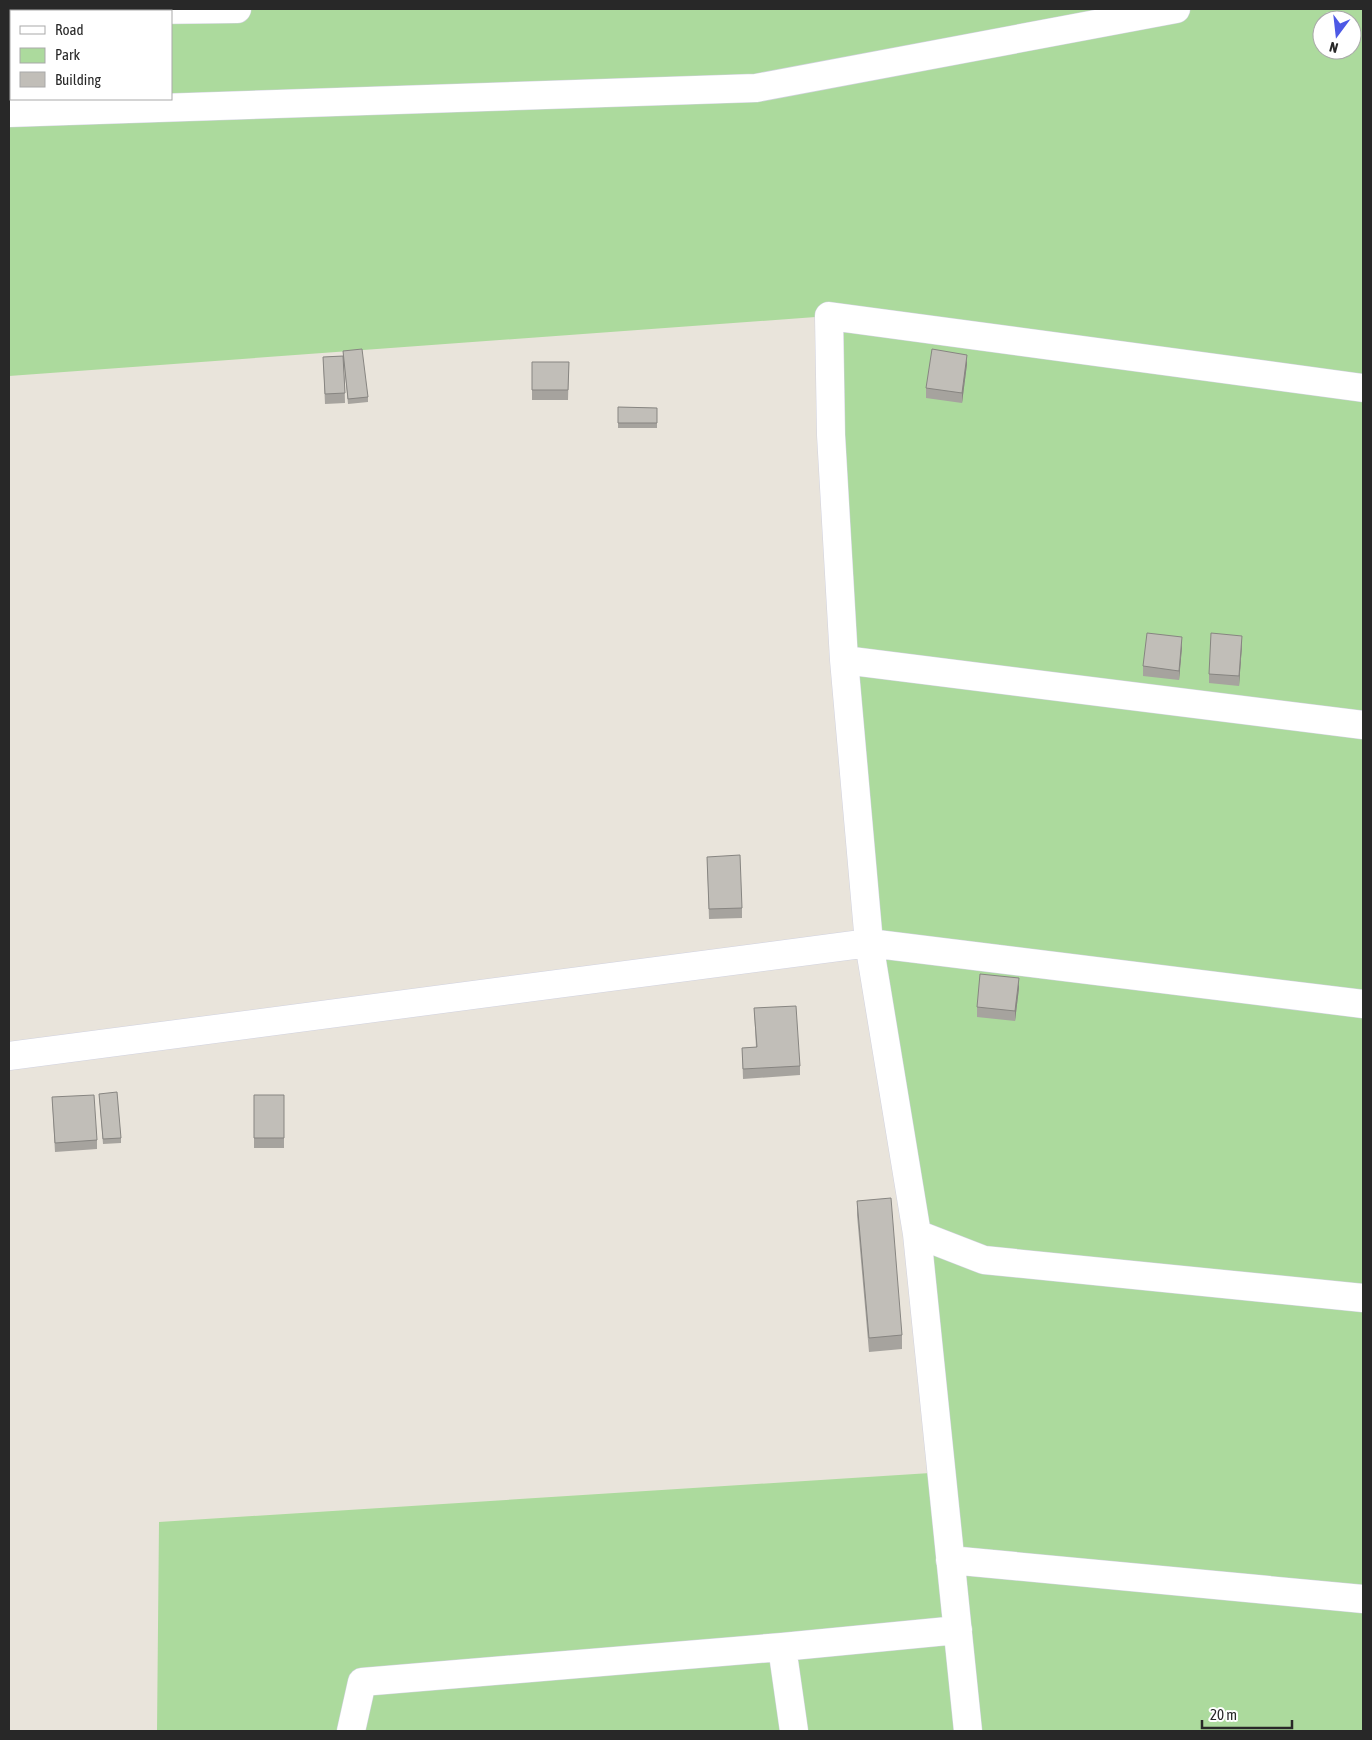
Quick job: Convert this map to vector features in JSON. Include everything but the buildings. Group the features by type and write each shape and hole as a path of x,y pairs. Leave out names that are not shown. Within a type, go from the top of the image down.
{"street":[{"path":"148,10 238,9"},
{"path":"9,113 756,88 1176,9"},
{"path":"968,1731 917,1234 869,943 844,660 831,435 829,316 1363,388"},
{"path":"844,660 1363,725"},
{"path":"9,1056 869,943 1363,1004"},
{"path":"917,1234 984,1260 1363,1298"},
{"path":"950,1560 1363,1599"},
{"path":"351,1731 362,1682 782,1647 958,1630"},
{"path":"782,1647 794,1731"}],"green space":[{"path":"9,9 1363,9 1363,1731 157,1731 159,1522 946,1472 880,953 829,316 9,376"}]}
